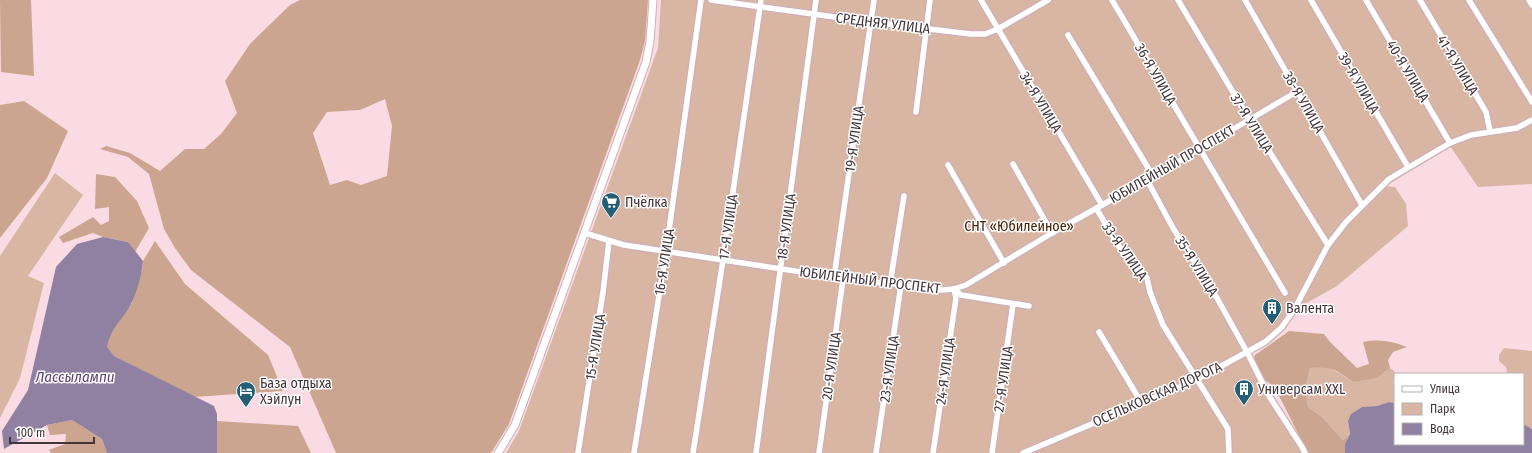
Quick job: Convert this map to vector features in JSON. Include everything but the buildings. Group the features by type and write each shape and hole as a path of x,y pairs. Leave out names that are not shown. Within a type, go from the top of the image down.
{"main road":[{"path":"498,453 515,425 646,62 650,42 653,0"}],"street":[{"name":"16-Я УЛИЦА","path":"634,453 666,252 701,0"},
{"name":"СРЕДНЯЯ УЛИЦА","path":"711,0 971,34 985,34 998,29 1047,0"},
{"name":"17-Я УЛИЦА","path":"693,453 761,0"},
{"name":"18-Я УЛИЦА","path":"756,453 816,0"},
{"name":"19-Я УЛИЦА","path":"834,277 874,0"},
{"path":"916,112 930,0"},
{"name":"34-Я УЛИЦА","path":"981,0 1102,205"},
{"name":"36-Я УЛИЦА","path":"1112,0 1285,293"},
{"name":"37-Я УЛИЦА","path":"1178,0 1249,119 1328,245"},
{"name":"38-Я УЛИЦА","path":"1245,0 1362,205"},
{"name":"39-Я УЛИЦА","path":"1310,0 1408,167"},
{"name":"40-Я УЛИЦА","path":"1366,0 1450,142"},
{"name":"41-Я УЛИЦА","path":"1420,0 1486,112 1490,132"},
{"path":"1469,0 1532,102"},
{"path":"1529,0 1532,5"},
{"path":"1068,35 1152,176"},
{"name":"ЮБИЛЕЙНЫЙ ПРОСПЕКТ","path":"585,233 624,245 843,279 942,290 954,289 966,285 1052,233 1298,91"},
{"name":"ОСЕЛЬКОВСКАЯ ДОРОГА","path":"1023,453 1196,380 1265,342 1282,328 1294,310 1328,245 1346,222 1389,179 1450,142 1471,135 1517,128 1532,120"},
{"path":"1013,164 1052,233"},
{"path":"948,166 1004,263"},
{"name":"35-Я УЛИЦА","path":"1146,180 1173,228 1217,298 1269,396 1305,453"},
{"path":"890,284 904,196"},
{"name":"33-Я УЛИЦА","path":"1096,208 1124,255 1136,265 1147,278 1150,292 1163,325 1228,429 1229,453"},
{"name":"15-Я УЛИЦА","path":"578,453 602,300 609,241"},
{"name":"20-Я УЛИЦА","path":"819,453 843,279"},
{"name":"23-Я УЛИЦА","path":"876,453 901,286"},
{"path":"954,289 961,295 1029,306"},
{"name":"24-Я УЛИЦА","path":"933,453 956,298 954,289"},
{"name":"27-Я УЛИЦА","path":"992,453 1013,304"},
{"path":"1099,332 1141,402"}],"green space":[{"name":"СНТ «Юбилейное»","path":"661,0 1532,0 1532,184 1478,187 1450,146 1386,186 1395,187 1406,204 1408,226 1337,286 1294,310 1281,328 1247,352 1301,453 506,453 519,431 658,48"},
{"path":"55,173 83,195 28,276 44,283 20,378 0,418 0,256"},
{"path":"1504,348 1532,351 1532,429 1524,425 1524,373 1506,373 1506,367 1499,361 1499,355"},
{"path":"1325,366 1353,382 1383,372 1390,368 1394,373 1393,383 1394,403 1389,402 1377,406 1362,407 1348,421 1350,434 1343,440 1322,417 1308,407 1305,389 1310,368"}],"shaded area":[{"path":"0,0 31,0 34,76 1,72"},
{"path":"300,0 648,0 645,41 640,60 509,424 491,453 336,453 290,347 191,270 175,248 164,229 149,174 128,157 100,149 106,146 130,153 160,171 185,149 204,149 221,134 237,113 225,81 250,44 290,5","holes":["385,99 392,126 387,176 361,185 347,180 330,185 313,133 327,112 360,110"]},
{"path":"24,101 68,131 47,178 0,238 0,105"},
{"path":"96,174 115,177 137,201 149,228 135,252 128,242 103,237 93,233 63,243 59,237 93,217 101,225 109,221 109,207 95,209"},
{"path":"155,241 185,284 268,355 283,391 194,397 114,356 106,347 109,335 132,303 142,270 143,261"},
{"path":"1289,331 1324,334 1330,342 1357,368 1369,364 1363,342 1385,341 1407,347 1393,352 1388,360 1390,368 1376,378 1353,382 1342,374 1329,368 1310,368 1305,389 1308,407 1322,417 1343,440 1350,434 1345,444 1345,453 1308,453 1275,388 1263,378 1253,360 1255,355"},
{"path":"72,420 102,439 107,453 51,453 49,450 65,444 66,434 50,435 47,425"},
{"path":"217,421 298,426 311,453 217,453"}],"water":[{"name":"Лассылампи","path":"103,237 128,242 143,261 139,283 133,299 128,310 111,334 107,347 114,356 214,406 217,414 217,453 107,453 102,439 72,420 47,425 4,449 2,431 28,390 56,267 77,244"},
{"path":"1389,402 1394,403 1394,445 1524,445 1524,425 1532,429 1532,453 1345,453 1345,444 1350,434 1348,421 1351,414 1362,407 1377,406"}],"place":[{"name":"Пчёлка","path":"611,219"},
{"name":"Валента","path":"1272,325"},
{"name":"Универсам XXL","path":"1244,406"},
{"name":"База отдыха Хэйлун","path":"246,408"}]}
